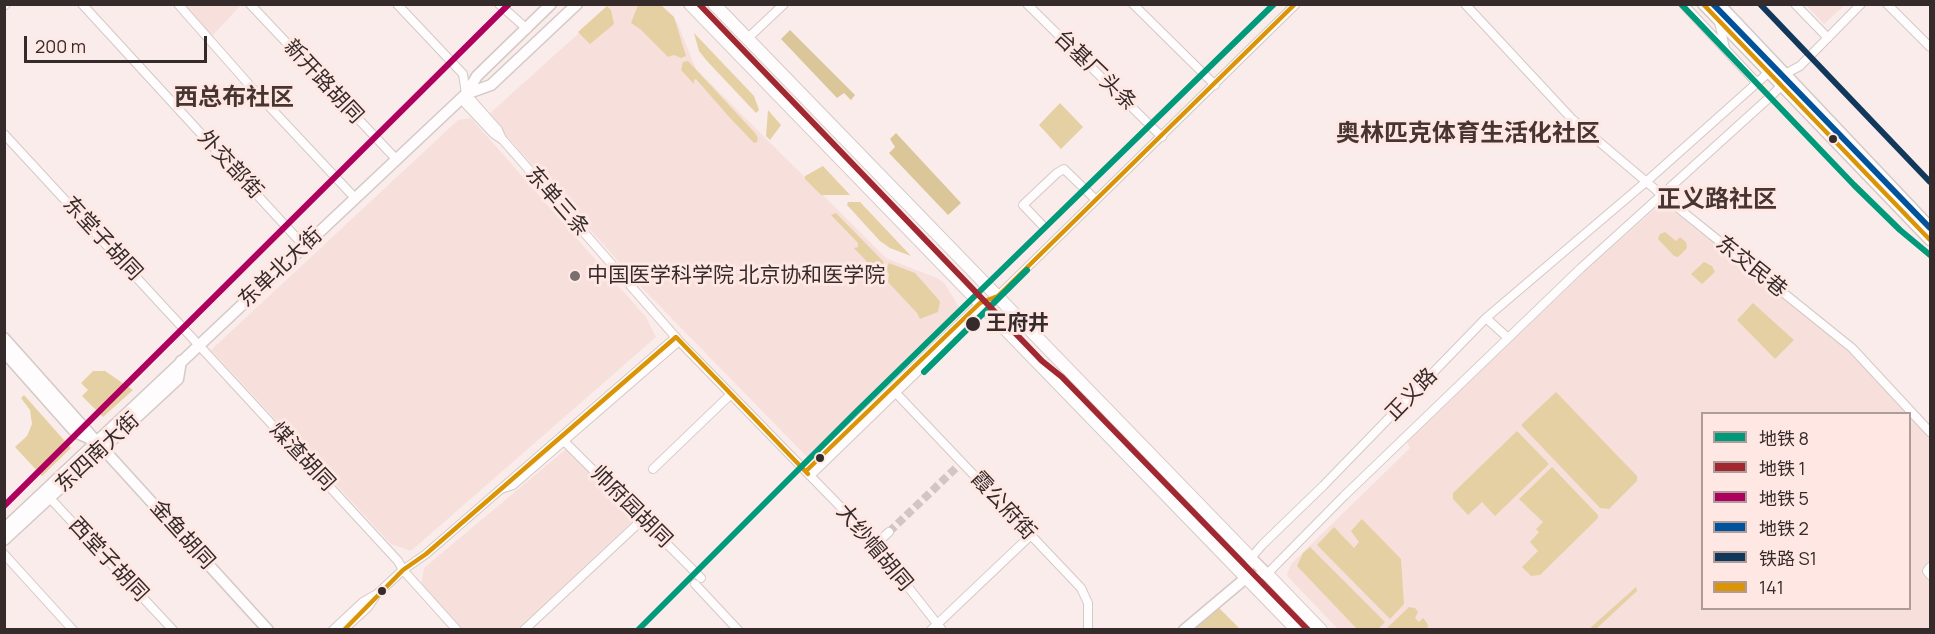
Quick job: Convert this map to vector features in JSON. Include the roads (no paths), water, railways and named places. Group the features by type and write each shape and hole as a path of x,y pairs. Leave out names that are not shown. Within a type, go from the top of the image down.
{"highway":[{"path":"690,4 1297,630"},
{"path":"714,4 1251,558"},
{"path":"1268,574 1321,630"}],"main road":[{"name":"东单北大街","path":"99,445 182,361 464,97 477,76 551,4"},
{"name":"东单北大街","path":"464,97 491,85 577,4"},
{"path":"1703,4 1930,240"},
{"path":"1719,4 1930,227"},
{"name":"金鱼胡同","path":"4,338 268,630"},
{"path":"4,352 75,432 99,445"},
{"name":"东四南大街","path":"4,540 99,445"},
{"name":"东四南大街","path":"4,529 47,495"},
{"path":"1251,558 1268,574"},
{"path":"1184,630 1247,577"}],"street":[{"name":"外交部街","path":"82,4 304,246"},
{"path":"178,4 252,88 355,198"},
{"name":"新开路胡同","path":"250,4 396,159"},
{"path":"398,4 464,74 464,97"},
{"path":"499,4 527,29"},
{"path":"748,38 784,4"},
{"name":"台基厂头条","path":"1027,4 1162,137"},
{"path":"1134,4 1215,85"},
{"path":"808,474 982,305 999,296 1296,4"},
{"name":"东交民巷","path":"1466,4 1571,118 1662,195 1852,348 1930,432"},
{"path":"1683,4 1757,83"},
{"path":"1795,4 1828,38"},
{"path":"1768,73 1785,74 1800,66 1861,4"},
{"path":"1887,4 1930,48"},
{"path":"1719,21 1725,48"},
{"name":"正义路","path":"1251,558 1486,318 1647,181 1768,73"},
{"path":"1781,86 1785,74"},
{"name":"正义路","path":"1268,574 1353,488 1581,268 1781,86"},
{"name":"东单三条","path":"464,97 498,130 503,140 678,339 808,474"},
{"name":"东堂子胡同","path":"4,134 199,345"},
{"path":"1043,226 1023,205 1064,169 1096,200"},
{"path":"808,474 982,305"},
{"path":"1486,318 1508,338"},
{"path":"343,630 403,570 426,554 678,339"},
{"name":"煤渣胡同","path":"199,345 398,561 403,570 457,630"},
{"name":"霞公府街","path":"895,392 959,464 1084,592 1088,603 1088,630"},
{"path":"653,469 730,394"},
{"name":"帅府园胡同","path":"562,439 643,519 738,630"},
{"name":"大纱帽胡同","path":"808,474 864,531 936,628"},
{"name":"西堂子胡同","path":"47,495 173,630"},
{"path":"524,630 643,519"},
{"path":"874,546 889,532"},
{"path":"936,628 1030,535"},
{"path":"4,554 73,630"},
{"path":"1251,558 1247,577 1268,574"},
{"path":"1930,567 1927,571 1930,575"},
{"path":"333,630 363,602 376,595"}],"tunnel":[{"path":"889,532 957,467"}],"metro line":[{"name":"5","path":"4,506 509,4"},
{"name":"1","path":"699,4 1042,361 1062,377 1308,630"},
{"name":"8","path":"638,630 856,412 1274,4"},
{"name":"8","path":"1681,4 1854,185 1900,230 1930,255"},
{"name":"2","path":"1713,4 1930,228"},
{"name":"8","path":"924,372 1027,270"}],"rail line":[{"name":"S1","path":"1760,4 1930,182"}],"place":[{"name":"中国医学科学院 北京协和医学院","path":"575,276"},
{"name":"王府井","path":"973,324"}],"district":[{"name":"西总布社区","path":"234,98"},
{"name":"奥林匹克体育生活化社区","path":"1468,134"},
{"name":"正义路社区","path":"1717,200"}]}
